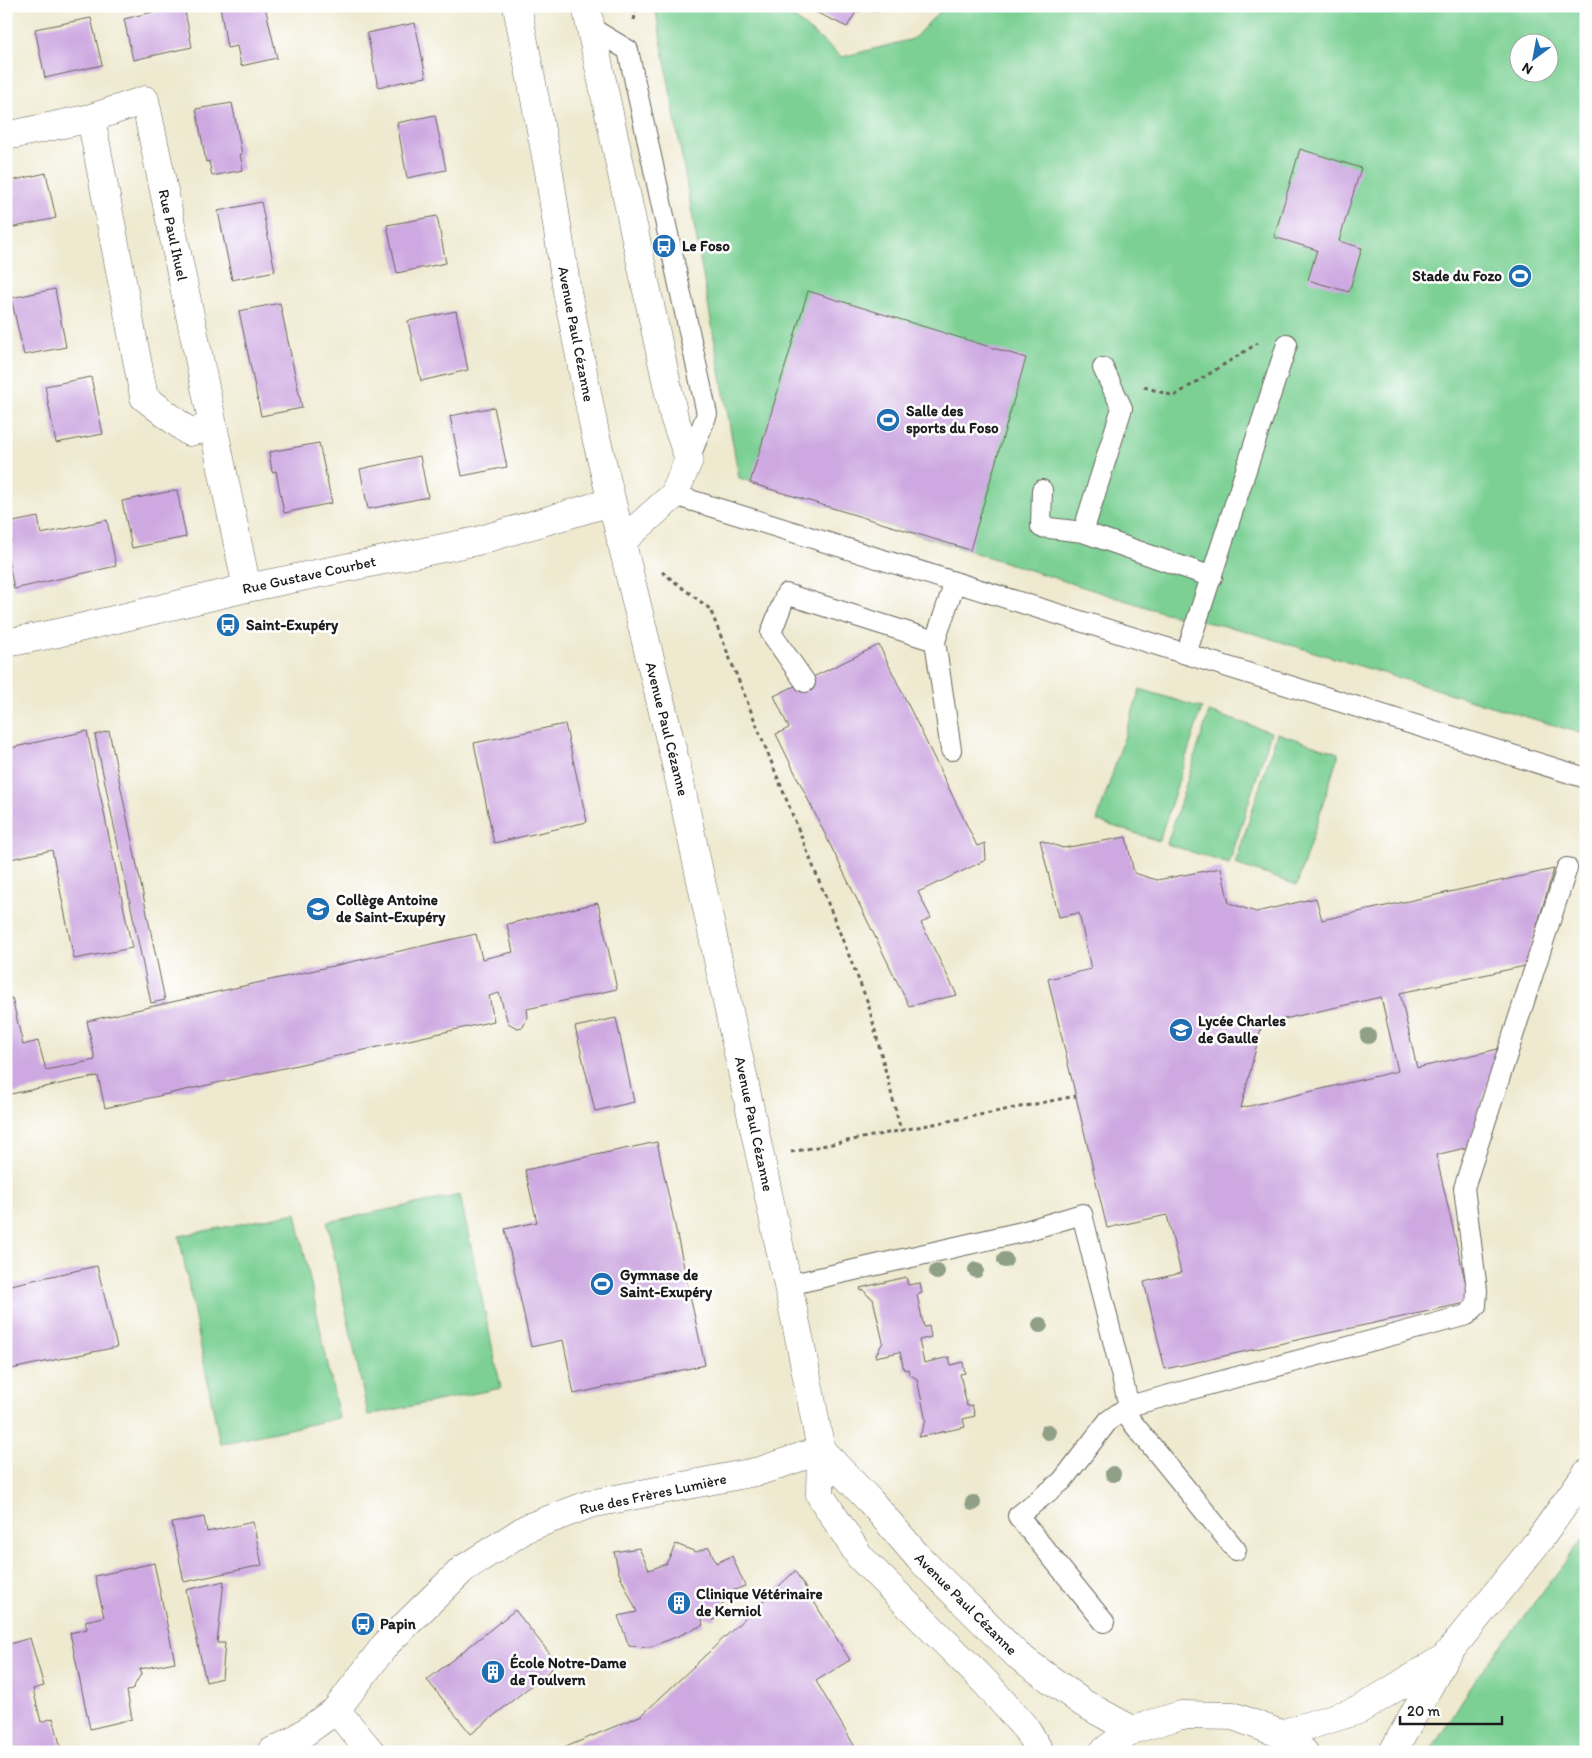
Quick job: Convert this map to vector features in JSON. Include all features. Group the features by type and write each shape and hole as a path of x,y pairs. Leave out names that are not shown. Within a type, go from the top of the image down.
{"street":[{"name":"Avenue Paul Cézanne","path":"517,6 549,172 567,291 611,502 677,769 788,1285 821,1450 820,1495 860,1557 986,1684 1027,1730 1040,1752"},
{"path":"589,17 674,417 689,459 674,495 621,542"},
{"name":"Rue Paul Ihuel","path":"6,136 91,118 145,100 247,588"},
{"path":"91,118 144,397 190,432 213,427"},
{"name":"Rue Gustave Courbet","path":"6,643 58,633 247,588 477,541 611,502"},
{"name":"Avenue Paul Cézanne","path":"821,1450 871,1502 918,1558 1017,1655 1083,1703 1132,1730"},
{"name":"Rue des Frères Lumière","path":"271,1752 293,1741 336,1710 386,1644 463,1569 527,1528 590,1504 760,1471 821,1450"},
{"path":"1393,1752 1446,1657 1540,1539 1586,1474"},
{"path":"1281,1734 1360,1710 1446,1657"},
{"path":"336,1710 371,1752"},
{"path":"1103,1752 1132,1730 1181,1715 1232,1716 1281,1734 1304,1752"}],"lane":[{"path":"1186,654 1287,344"},
{"path":"1084,532 1122,408 1105,372"},
{"path":"1042,490 1041,527 1084,532 1212,577"},
{"path":"674,495 1586,778"},
{"path":"951,750 935,641 955,582"},
{"path":"805,682 771,633 786,594 935,641"},
{"path":"1104,1622 1018,1516 1062,1481 1108,1421 1126,1408 1467,1315 1476,1306 1477,1290 1464,1188 1568,868"},
{"path":"788,1285 1022,1232 1082,1214 1126,1408 1236,1550"}],"path":[{"path":"1105,372 1174,396 1263,340 1287,344"},
{"path":"631,584 658,569 710,609 868,1003 901,1131"},
{"path":"761,1158 1076,1096"}],"green space":[{"path":"655,6 780,6 842,57 913,39 945,6 1586,6 1586,735 1242,630 1165,613 739,478"},
{"path":"1140,689 1202,708 1159,841 1097,821"},
{"path":"1209,712 1271,732 1229,864 1167,844"},
{"path":"1277,733 1339,753 1297,885 1235,864"},
{"path":"460,1195 501,1388 368,1415 327,1222"},
{"path":"296,1213 339,1418 220,1444 179,1236"},
{"path":"1586,1535 1586,1752 1430,1752 1475,1680"}],"building":[{"path":"184,6 192,47 133,60 124,19"},
{"path":"220,6 265,6 277,58 241,66 237,46 227,48"},
{"path":"803,6 892,7 873,12 873,8 856,12 847,27"},
{"path":"91,18 102,65 45,78 35,29"},
{"path":"415,23 426,77 378,87 367,33"},
{"path":"232,103 242,154 240,154 243,170 212,176 209,161 206,162 196,109"},
{"path":"435,115 446,170 407,178 397,123"},
{"path":"1300,149 1361,168 1339,241 1362,248 1349,292 1308,280 1317,250 1274,237"},
{"path":"46,173 56,218 6,229 6,182"},
{"path":"261,202 275,271 232,280 218,211"},
{"path":"437,216 446,263 397,273 387,225"},
{"path":"55,289 66,347 24,355 11,298"},
{"name":"Salle des sports du Foso","path":"808,291 1026,358 970,550 750,483"},
{"path":"280,303 302,408 261,416 239,311"},
{"path":"456,311 468,370 421,381 408,321"},
{"path":"91,377 103,434 56,443 45,386"},
{"path":"494,407 507,467 462,476 450,416"},
{"path":"319,443 332,503 284,513 276,471 272,472 269,452"},
{"path":"420,456 428,497 368,509 360,469"},
{"path":"177,490 186,537 132,548 122,501"},
{"path":"38,517 41,534 107,520 116,566 14,589 6,549 6,542 11,541 8,523"},
{"path":"879,645 977,846 985,843 986,860 918,892 931,918 921,923 957,995 909,1006 776,734 789,728 774,696"},
{"path":"565,724 587,822 494,843 474,743"},
{"path":"87,731 132,948 74,959 52,850 6,860 6,749"},
{"path":"109,731 165,1000 151,1003 95,735"},
{"path":"1126,837 1134,873 1157,880 1221,868 1229,903 1256,912 1316,898 1322,920 1554,869 1525,966 1400,993 1417,1068 1498,1049 1469,1147 1436,1155 1470,1302 1165,1369 1144,1282 1181,1273 1167,1215 1107,1228 1048,979 1091,969 1079,913 1059,917 1040,840 1063,848","holes":["1381,997 1398,1071 1241,1108 1262,1024"]},
{"path":"598,903 617,989 527,1009 528,1017 523,1027 517,1028 508,1023 499,993 489,996 494,1021 105,1108 98,1076 6,1095 6,999 12,998 23,1045 38,1041 46,1070 95,1060 87,1021 476,934 482,959 513,952 507,924"},
{"path":"616,1018 634,1102 595,1111 575,1027"},
{"name":"Gymnase de Saint-Exupéry","path":"657,1142 705,1365 574,1394 563,1340 531,1347 505,1229 537,1222 525,1170"},
{"path":"97,1266 117,1347 6,1370 6,1286"},
{"path":"906,1277 908,1285 920,1283 922,1293 917,1295 924,1327 929,1326 931,1337 919,1340 924,1363 949,1357 951,1365 963,1362 965,1373 960,1374 967,1406 972,1405 975,1416 963,1419 965,1427 919,1437 926,1421 917,1379 909,1374 908,1369 904,1370 900,1352 875,1357 883,1342 873,1299 864,1290 861,1291 860,1288"},
{"path":"204,1517 207,1532 253,1522 262,1565 184,1582 172,1523"},
{"name":"Clinique Vétérinaire de Kerniol","path":"676,1544 696,1552 709,1547 716,1563 732,1556 745,1586 729,1592 714,1620 701,1616 703,1625 676,1637 650,1647 629,1646 618,1616 637,1612 619,1573 614,1552 639,1548 649,1570 666,1564"},
{"path":"154,1563 175,1662 140,1669 141,1674 132,1690 127,1691 132,1719 90,1729 70,1633 87,1629 85,1621 104,1617 95,1576"},
{"path":"795,1571 850,1660 816,1681 858,1752 554,1752 642,1715"},
{"path":"224,1581 217,1643 225,1643 222,1678 206,1682 186,1590"},
{"name":"École Notre-Dame de Toulvern","path":"515,1610 558,1664 471,1734 427,1680"},
{"path":"30,1638 44,1686 33,1689 41,1722 53,1718 62,1752 6,1752 6,1645"}],"place":[{"name":"Le Foso","path":"664,246"},
{"name":"Stade du Fozo","path":"1520,276"},
{"name":"Salle des sports du Foso","path":"888,420"},
{"name":"Saint-Exupéry","path":"228,625"},
{"name":"Collège Antoine de Saint-Exupéry","path":"318,909"},
{"name":"Lycée Charles de Gaulle","path":"1181,1030"},
{"name":"Gymnase de Saint-Exupéry","path":"602,1284"},
{"name":"Clinique Vétérinaire de Kerniol","path":"679,1603"},
{"name":"Papin","path":"363,1624"},
{"name":"École Notre-Dame de Toulvern","path":"493,1672"}]}
